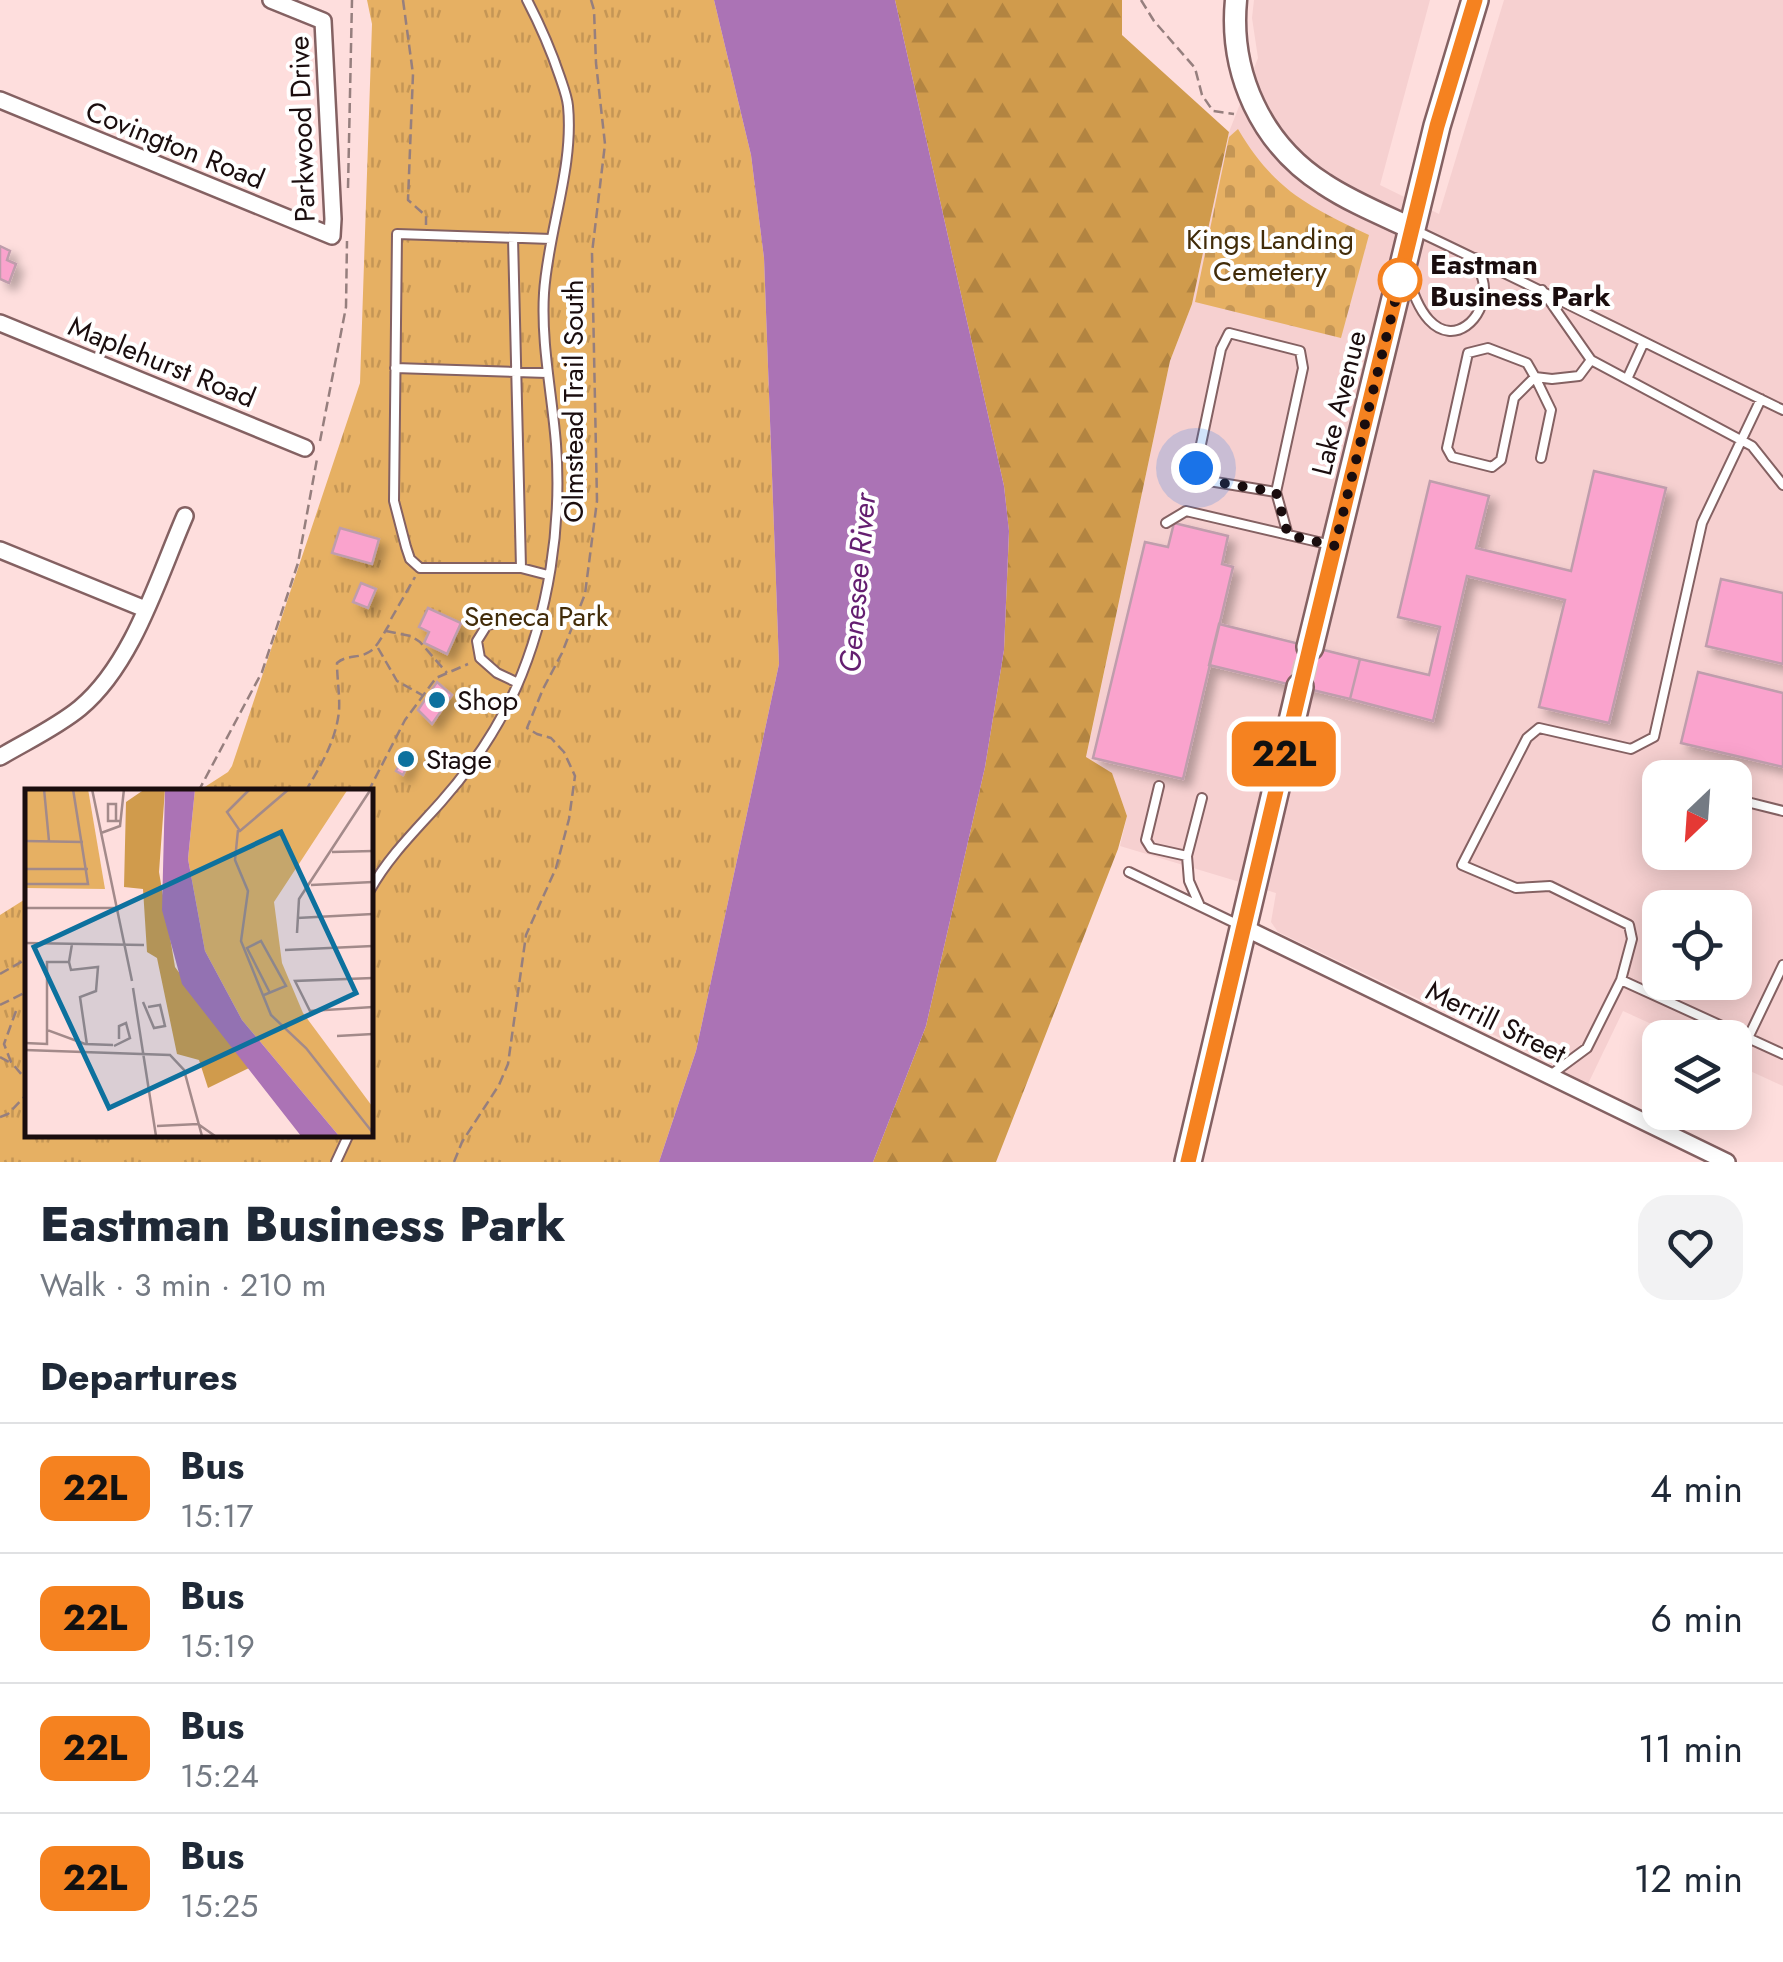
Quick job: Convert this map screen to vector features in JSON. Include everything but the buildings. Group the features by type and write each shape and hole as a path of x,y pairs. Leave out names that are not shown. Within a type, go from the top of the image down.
{"main road":[{"name":"Lake Avenue","path":"1310,647 1444,100 1474,0"},
{"path":"1188,1162 1300,687"}],"street":[{"name":"Parkwood Drive","path":"271,0 323,21 333,220 339,237"},
{"path":"1236,0 1234,37 1244,80 1251,100 1276,141 1324,185 1413,229"},
{"name":"Covington Road","path":"0,100 339,237"},
{"name":"Maplehurst Road","path":"0,323 305,448"},
{"path":"0,757 60,722 91,698 118,666 185,516"},
{"path":"0,550 145,609"},
{"name":"Merrill Street","path":"1243,927 1728,1162"}],"lane":[{"path":"372,887 393,856 480,754 498,726 518,684 538,624 558,522 544,294 567,150 568,103 548,40 527,0"},
{"path":"1413,229 1783,410"},
{"path":"548,575 522,568 420,568 410,559 394,501 397,234 550,239"},
{"path":"513,238 522,568"},
{"path":"1404,265 1414,297 1430,321 1448,331 1458,331 1467,328 1482,306 1484,288 1475,258"},
{"path":"1542,290 1590,360 1752,446 1783,486"},
{"path":"1276,492 1203,480 1196,468 1220,349 1229,332 1300,350 1302,368 1276,492 1288,535"},
{"path":"1627,379 1643,344"},
{"path":"1535,377 1514,398 1501,460 1492,467 1452,457 1447,448 1468,353 1488,348 1528,362 1552,410 1541,458"},
{"path":"1535,377 1579,376 1590,360"},
{"path":"395,368 547,373"},
{"path":"1549,1076 1587,1048 1621,980 1632,939 1629,925 1550,886 1516,888 1462,865 1527,738 1538,728 1631,749 1654,736 1702,522 1760,399"},
{"path":"1166,523 1186,511 1335,546"},
{"path":"518,684 480,658 477,641 486,625 516,619 538,624"},
{"path":"1159,786 1146,840 1152,848 1188,856"},
{"path":"1200,906 1189,881 1188,856 1202,798"},
{"path":"1752,803 1783,811"},
{"path":"1129,872 1243,927"},
{"path":"1752,1030 1783,964"},
{"path":"1621,980 1709,1020"},
{"path":"1752,1040 1783,1054"},
{"path":"336,1162 348,1137"}],"path":[{"path":"348,198 352,0"},
{"path":"403,0 413,74 408,200 426,216 426,235"},
{"name":"Olmstead Trail South","path":"454,1162 508,1064 526,935 556,868 570,819 575,776 564,752 551,738 527,728 585,594 598,501 592,253 605,144 591,0"},
{"path":"1140,0 1195,68 1202,95 1213,111 1234,114"},
{"path":"200,789 262,672 298,562 346,307 339,237"},
{"path":"391,619 420,568"},
{"path":"386,631 388,625"},
{"path":"307,789 333,738 338,714 337,663 346,656 366,655 386,631 420,642 448,674"},
{"path":"377,646 397,682 424,695"},
{"path":"370,789 405,720 436,678 480,658"},
{"path":"0,974 25,960"},
{"path":"0,1005 25,992"},
{"path":"16,1011 4,1044 10,1062 25,1079"},
{"path":"0,1058 10,1062"},
{"path":"0,1117 25,1096"}],"shaded area":[{"name":"Eastman Business Park","path":"1254,0 1430,0 1380,185 1439,214 1504,0 1783,0 1783,1086 1752,1072 1752,1020 1643,1020 1623,1011 1586,1088 1538,1056 1278,932 1271,922 1276,893 1120,846 1127,816 1112,774 1086,758 1170,361 1192,304 1229,132 1258,58 1252,18"}],"green space":[{"name":"Seneca Park","path":"367,0 714,0 751,155 764,258 779,664 696,1051 659,1162 0,1162 0,915 25,899 25,1137 372,1137 372,789 202,789 232,766 360,383 372,24"},
{"path":"895,0 1122,0 1122,35 1229,132 1192,304 1170,361 1086,757 1112,773 1127,816 1118,849 996,1162 873,1162 926,1026 985,767 1004,650 1009,532 1004,486"},
{"name":"Kings Landing Cemetery","path":"1238,129 1279,182 1328,215 1369,235 1341,338 1195,302 1229,137"}],"water":[{"name":"Genesee River","path":"714,0 895,0 1004,486 1009,531 1004,650 985,767 926,1026 873,1162 659,1162 696,1051 779,664 764,258 751,155"}],"tunnel":[{"path":"1300,687 1310,647"}],"bus line":[{"name":"22L","path":"1188,1162 1437,126 1475,0"}],"place":[{"name":"Eastman Business Park","path":"1400,280"},
{"name":"Shop","path":"437,700"},
{"name":"Stage","path":"406,759"}],"route":[{"path":"1196,468 1203,480 1276,492 1288,535 1335,546 1404,265 1400,280"}]}
